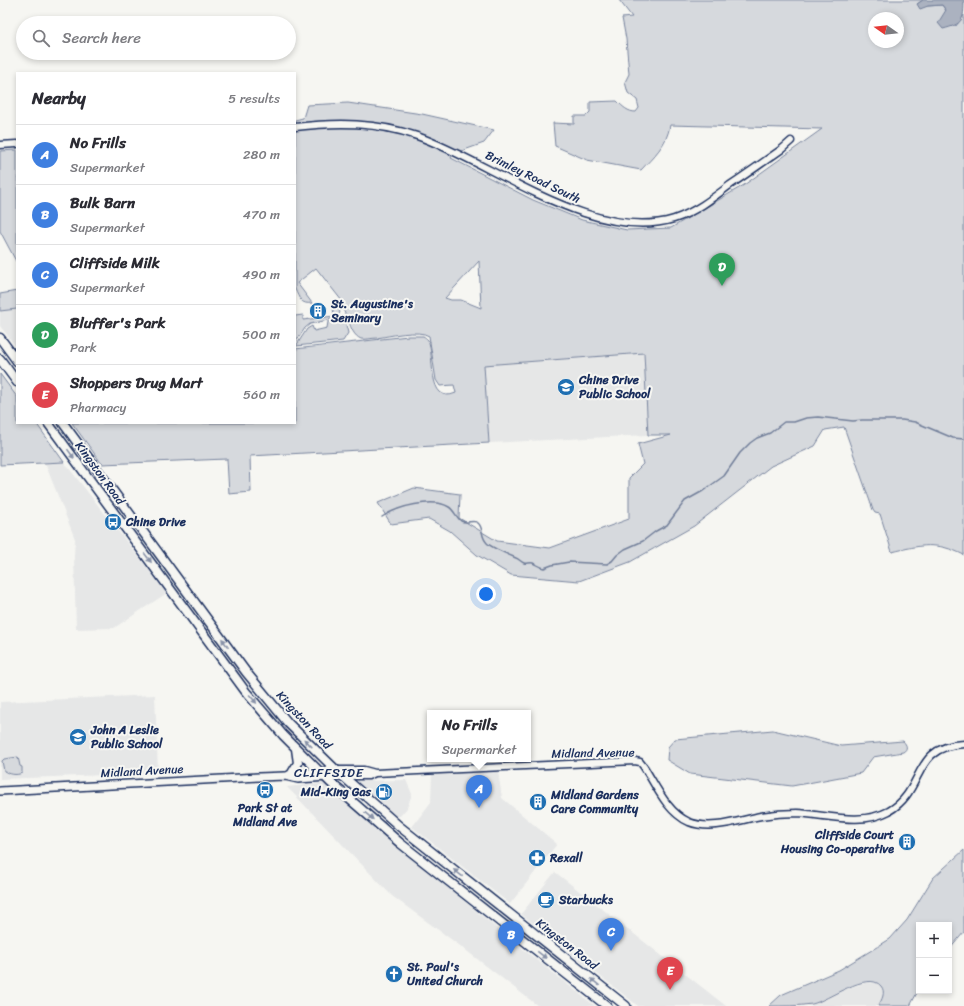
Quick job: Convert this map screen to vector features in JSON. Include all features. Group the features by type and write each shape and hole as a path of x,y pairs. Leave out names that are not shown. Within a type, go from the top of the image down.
{"main road":[{"path":"0,338 16,360"},
{"path":"0,359 16,381"},
{"name":"Kingston Road","path":"49,424 246,692 296,748 321,774 400,843 607,1006"},
{"name":"Kingston Road","path":"64,424 246,672 288,724 336,770 399,826 626,1006"},
{"path":"288,775 298,763 296,748"},
{"name":"Midland Avenue","path":"321,774 336,770"},
{"name":"Midland Avenue","path":"0,790 288,775 321,774 343,776"}],"street":[{"name":"Brimley Road South","path":"296,127 350,124 376,126 396,130 418,137 467,158 566,207 600,218 636,224 660,222 685,215 715,196 782,149 791,141"},
{"path":"0,145 16,144"},
{"name":"Midland Avenue","path":"336,770 364,770 375,773 635,761 640,762 644,767 674,812 695,824 714,825 785,813 863,819 883,814 894,808 904,799 913,787 924,763 935,752 949,746 964,744"},
{"name":"Midland Avenue","path":"343,776 368,776 375,773"}],"shaded area":[{"path":"619,0 923,0 917,4 928,6 942,5 956,26 964,15 964,555 937,546 920,546 892,552 880,514 875,513 873,510 844,427 825,430 815,446 771,466 694,526 630,562 579,581 511,575 477,555 450,531 429,519 391,524 378,503 414,488 460,494 459,518 497,541 550,548 629,519 629,478 643,464 638,444 671,435 648,435 644,353 484,365 489,443 250,456 251,492 229,494 227,459 102,464 73,424 296,424 296,349 408,336 423,336 428,340 433,376 440,392 446,395 456,393 454,385 440,386 436,380 429,336 411,333 367,339 359,338 352,329 343,309 342,301 316,268 297,283 312,303 303,302 298,295 296,291 296,120 303,118 307,105 348,103 422,114 494,130 484,143 453,154 451,158 533,200 582,220 627,230 671,228 744,185 822,129 670,125 663,145 641,170 587,160 555,146 553,123 574,124 574,116 586,116 590,112 590,102 617,101 626,109 633,112 636,112 639,108 637,100 628,93 625,82 629,74 626,39 622,18 632,17","holes":["479,261 481,308 461,300 451,300 445,298"]},
{"path":"923,0 964,0 963,17 955,25 943,29 938,23 946,10 942,5 928,6 920,9 917,4"},
{"path":"16,150 16,261 0,231 0,151"},
{"path":"16,291 16,347 0,326 0,294"},
{"path":"16,291 16,309 0,311 0,294"},
{"path":"333,307 338,308 340,312 337,318 310,324 305,328 296,342 296,316 303,315 303,320 334,316"},
{"path":"345,321 348,333 343,341 296,346 307,329 312,326 314,331 327,328 328,322"},
{"name":"Chine Drive Public School","path":"644,353 648,435 489,443 484,365"},
{"path":"0,374 16,396 16,424 37,424 64,462 0,465"},
{"path":"64,462 167,593 114,628 76,629 75,539 45,463"},
{"name":"John A Leslie Public School","path":"155,695 158,773 0,779 0,702"},
{"path":"773,730 841,746 903,741 906,748 903,752 873,757 861,773 792,786 690,774 667,760 668,747 675,739"},
{"path":"18,757 20,766 22,767 22,773 13,774 4,771 2,761 4,759"},
{"path":"498,771 502,798 557,844 510,904 412,827 431,802 432,774"},
{"path":"406,780 412,794 407,808 400,816 396,816 356,781"},
{"path":"323,783 500,931 595,1006 538,1006 392,896 287,787"},
{"path":"964,850 964,932 952,946 952,922 916,922 916,994 910,1006 878,1006 883,996 882,988 875,982 867,982 847,988 812,1004 796,1006 769,1006 781,995 839,970 890,939 907,920 933,878"},
{"path":"555,872 726,1006 638,1006 521,914"},
{"path":"868,982 877,983 882,987 882,1000 878,1006 805,1006 814,1004 842,990"}],"waterway":[{"path":"382,517 388,513 415,504 442,504 451,508 461,521 477,522 481,527 483,538 489,545 517,558 524,563 533,563 544,568 569,562 607,564 625,549 643,541 667,525 685,501 703,491 724,476 740,453 750,443 757,438 770,433 784,422 794,422 806,418 818,417 853,421 902,420 915,422 953,438 964,439"}],"place":[{"name":"Bluffer's Park","path":"722,286"},
{"name":"St. Augustine's Seminary","path":"318,311"},
{"name":"Chine Drive Public School","path":"566,387"},
{"name":"Chine Drive","path":"113,522"},
{"name":"John A Leslie Public School","path":"78,737"},
{"name":"Park St at Midland Ave","path":"265,790"},
{"name":"Mid-King Gas","path":"384,792"},
{"name":"Midland Gardens Care Community","path":"538,802"},
{"name":"No Frills","path":"479,808"},
{"name":"Cliffside Court Housing Co-operative","path":"907,842"},
{"name":"Rexall","path":"537,858"},
{"name":"Starbucks","path":"546,900"},
{"name":"Cliffside Milk","path":"611,951"},
{"name":"Bulk Barn","path":"511,954"},
{"name":"St. Paul's United Church","path":"394,974"},
{"name":"Shoppers Drug Mart","path":"670,990"}],"district":[{"name":"CLIFFSIDE","path":"329,772"}]}
